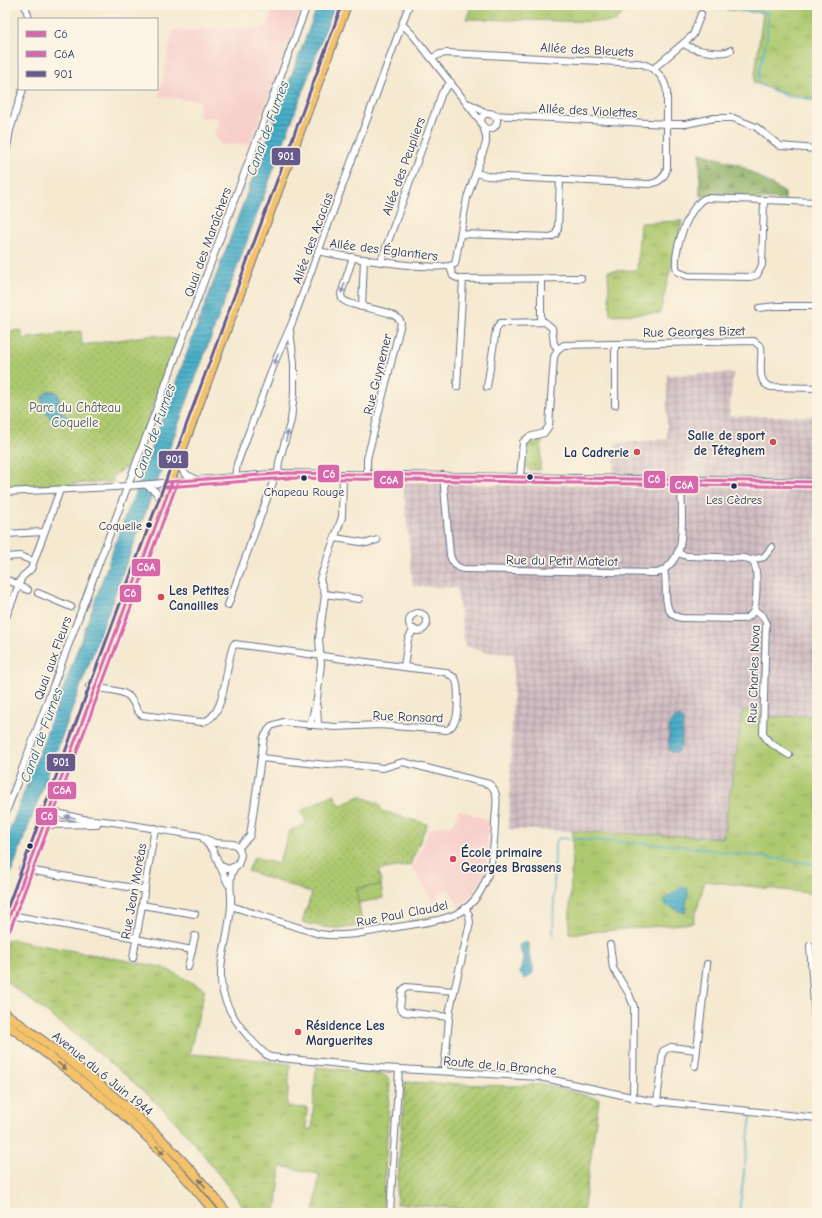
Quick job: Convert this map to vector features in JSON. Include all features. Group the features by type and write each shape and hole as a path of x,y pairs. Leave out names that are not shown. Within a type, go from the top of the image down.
{"main road":[{"path":"91,687 165,482 179,463 210,373 347,5"},
{"path":"5,928 7,915 165,482 195,406 210,373"},
{"path":"5,1005 22,1025"},
{"name":"Avenue du 6 Juin 1944","path":"5,1013 115,1095 144,1121 187,1165 226,1213"},
{"name":"Avenue du 6 Juin 1944","path":"5,1023 97,1093 131,1122 179,1169 215,1213"}],"street":[{"path":"24,5 29,18"},
{"name":"Quai des Maraîchers","path":"129,486 307,5"},
{"name":"Allée des Acacias","path":"235,477 237,464 292,323 409,5"},
{"path":"476,173 487,176 649,184 656,182 666,171 667,124 666,88 662,78 653,69 684,44 695,31 701,14"},
{"path":"402,24 409,29 463,97 483,125 490,129 496,124"},
{"path":"684,44 690,48 721,54 731,50"},
{"name":"Allée des Bleuets","path":"432,58 440,54 447,53 633,62 643,64 653,69"},
{"name":"Allée des Peupliers","path":"381,261 442,93 451,82"},
{"path":"5,159 10,130 23,90"},
{"path":"450,267 457,261 467,201 476,173 496,124 495,117 476,109 463,97"},
{"path":"484,152 486,138 483,117 490,114"},
{"name":"Allée des Violettes","path":"490,114 508,117 667,124 686,124 714,118 733,118 756,127 780,146 817,149"},
{"name":"Allée des Violettes","path":"496,124 501,118 508,117"},
{"path":"461,234 551,237 556,234 558,228 560,179"},
{"path":"764,201 762,265 758,274 751,277 688,276 678,272 675,262 684,228 699,201 707,198 817,202"},
{"name":"Allée des Églantiers","path":"318,251 364,259 423,266 450,267 454,277 463,279"},
{"name":"Rue Guynemer","path":"353,257 341,297 347,302 395,315 399,318 401,323 368,456 367,474"},
{"path":"362,307 364,259"},
{"path":"457,387 463,279 581,278"},
{"path":"541,279 541,321"},
{"path":"759,308 776,306 817,306"},
{"path":"487,387 498,325 506,321 547,322 552,328 554,344 558,349 554,357 549,426 544,433 529,436 523,442 520,477"},
{"path":"228,605 268,492 277,473 292,408 294,380 292,350 289,338 292,323"},
{"name":"Rue Georges Bizet","path":"558,349 567,344 754,341 761,347 761,378 765,384 771,387 817,388"},
{"path":"615,344 615,405"},
{"path":"282,347 287,346 292,350"},
{"path":"179,463 180,468 186,475 198,480"},
{"path":"5,492 144,485 277,473 817,482"},
{"path":"268,474 268,492"},
{"path":"238,848 247,841 250,836 265,735 272,725 283,722 318,725 317,699 321,654 319,639 325,594 320,579 342,517 343,474"},
{"name":"Rue du Petit Matelot","path":"443,475 450,555 453,563 457,567 464,569 649,573 658,573 664,570"},
{"path":"677,553 687,556 744,558 750,560 754,564 756,570 754,610 750,615 742,619 682,618 674,616 669,612 667,606 667,580 664,570 677,553 680,544 681,480"},
{"path":"144,485 155,491 160,499"},
{"name":"Quai aux Fleurs","path":"5,815 129,486"},
{"path":"6,617 23,575 30,571 43,532 60,490"},
{"path":"5,534 43,532"},
{"path":"335,538 367,543 377,540"},
{"path":"750,560 764,557 772,547"},
{"path":"5,557 20,556 34,558"},
{"path":"5,579 28,590"},
{"path":"38,594 71,606"},
{"path":"325,594 359,599"},
{"name":"Rue Charles Nova","path":"754,610 763,616 766,622 763,734 770,742 789,755"},
{"path":"404,667 408,639 414,629"},
{"name":"Rue Ronsard","path":"91,687 126,694 142,715 203,722 210,719 215,713 225,684 230,654 234,644 321,654 365,663 448,672 454,676 457,684 456,720 452,727 441,731 391,726 335,727 318,725"},
{"path":"310,725 317,699"},
{"name":"Rue Paul Claudel","path":"231,903 312,933 331,936 359,933 430,921 452,915 465,908 476,897 484,883 492,857 496,793 493,787 485,782 403,762 382,768 346,764 329,765 262,758"},
{"path":"46,811 84,819 155,828 203,837 215,843 233,844 238,848 241,858 230,877 231,903"},
{"path":"41,824 120,823"},
{"name":"Rue Jean Moréas","path":"133,958 155,828"},
{"path":"194,835 210,845 227,880 231,903"},
{"path":"216,857 218,848 226,843"},
{"path":"219,865 226,869 235,867"},
{"path":"24,870 145,890"},
{"name":"Route de la Branche","path":"231,903 220,965 220,984 225,1001 233,1015 255,1044 264,1053 274,1058 399,1069 540,1078 657,1102 817,1118"},
{"path":"142,905 196,914"},
{"path":"444,1071 449,1017 470,923 469,915 465,908"},
{"path":"7,915 136,938 192,950"},
{"path":"188,967 196,936"},
{"path":"610,944 613,968 630,998 634,1010 633,1098"},
{"path":"810,946 817,1049"},
{"path":"695,1066 707,964"},
{"path":"449,1017 404,1012 400,1008 402,993 405,987 454,991"},
{"path":"657,1102 662,1055 664,1050 671,1047 697,1050"},
{"path":"390,1213 399,1069"}],"shaded area":[{"path":"275,5 303,5 250,144 221,145 214,134 220,118 199,117 200,101 159,97 173,30 266,28"},
{"path":"733,373 729,416 813,416 817,474 817,715 775,717 743,710 723,838 509,829 514,654 485,652 465,646 457,588 413,586 403,482 489,485 613,485 615,443 667,439 667,375"},
{"name":"École primaire Georges Brassens","path":"459,810 489,820 487,844 489,845 486,866 481,881 471,896 459,906 447,888 437,895 438,898 433,901 411,866 417,860 429,829 453,824"}],"green space":[{"path":"472,5 632,5 615,22 466,19"},
{"path":"676,5 817,5 817,102 754,83 763,13"},
{"path":"700,153 740,165 785,193 785,200 700,196"},
{"path":"682,221 660,313 610,315 608,271 637,270 640,223"},
{"name":"Parc du Château Coquelle","path":"21,330 23,339 81,331 82,345 154,335 178,340 129,470 123,468 121,471 113,475 113,482 5,487 5,332"},
{"path":"534,440 542,440 540,470 529,470 525,466 527,446"},
{"path":"743,710 775,717 817,715 817,894 705,881 693,923 569,934 573,831 723,838"},
{"path":"334,794 340,806 360,796 379,804 382,811 427,824 410,865 379,870 381,885 357,889 362,925 347,928 317,926 302,922 312,893 248,871 254,857 278,864 290,831 307,823 301,811"},
{"path":"381,885 383,898 358,903 357,889"},
{"path":"7,939 162,967 205,989 189,1054 243,1058 290,1064 287,1107 307,1108 306,1129 312,1129 316,1067 383,1074 390,1080 383,1213 314,1213 319,1174 281,1166 276,1213 248,1213 200,1150 168,1114 109,1062 6,981 5,945"},
{"path":"405,1082 511,1086 543,1084 599,1099 583,1213 527,1213 396,1204"}],"water":[{"path":"318,5 335,5 5,889 5,843 68,676 127,511 135,494"},
{"path":"50,390 58,393 60,404 67,402 68,404 58,409 66,415 66,420 62,423 53,421 42,408 42,396"},
{"path":"680,717 683,720 681,747 677,752 671,752 668,748 670,746 670,726 673,720"},
{"path":"681,887 687,888 688,892 685,913 665,905 663,901"},
{"path":"525,942 529,944 529,953 533,971 530,976 525,979 519,973 524,960 519,945"}],"waterway":[{"path":"688,5 768,13 767,38 759,72 759,84 789,97 817,100"},
{"path":"553,938 555,844 559,838 681,846 817,864"},
{"path":"739,1213 751,1116"}],"transit line":[{"name":"901","path":"5,914 342,5"},
{"name":"C6","path":"166,482 288,473 817,482"},
{"name":"C6A","path":"166,487 288,478 817,487"},
{"name":"C6","path":"5,928 172,482"},
{"name":"C6A","path":"10,930 177,484"}],"place":[{"name":"Salle de sport de Téteghem","path":"773,442"},
{"name":"La Cadrerie","path":"637,452"},
{"name":"Chapeau Rouge","path":"304,478"},
{"name":"Les Cèdres","path":"734,486"},
{"name":"Coquelle","path":"149,525"},
{"name":"Les Petites Canailles","path":"161,597"},
{"name":"École primaire Georges Brassens","path":"453,859"},
{"name":"Résidence Les Marguerites","path":"298,1032"}],"water label":[{"name":"Canal de Furnes","path":"267,128"},
{"name":"Canal de Furnes","path":"154,431"},
{"name":"Canal de Furnes","path":"41,735"}]}
